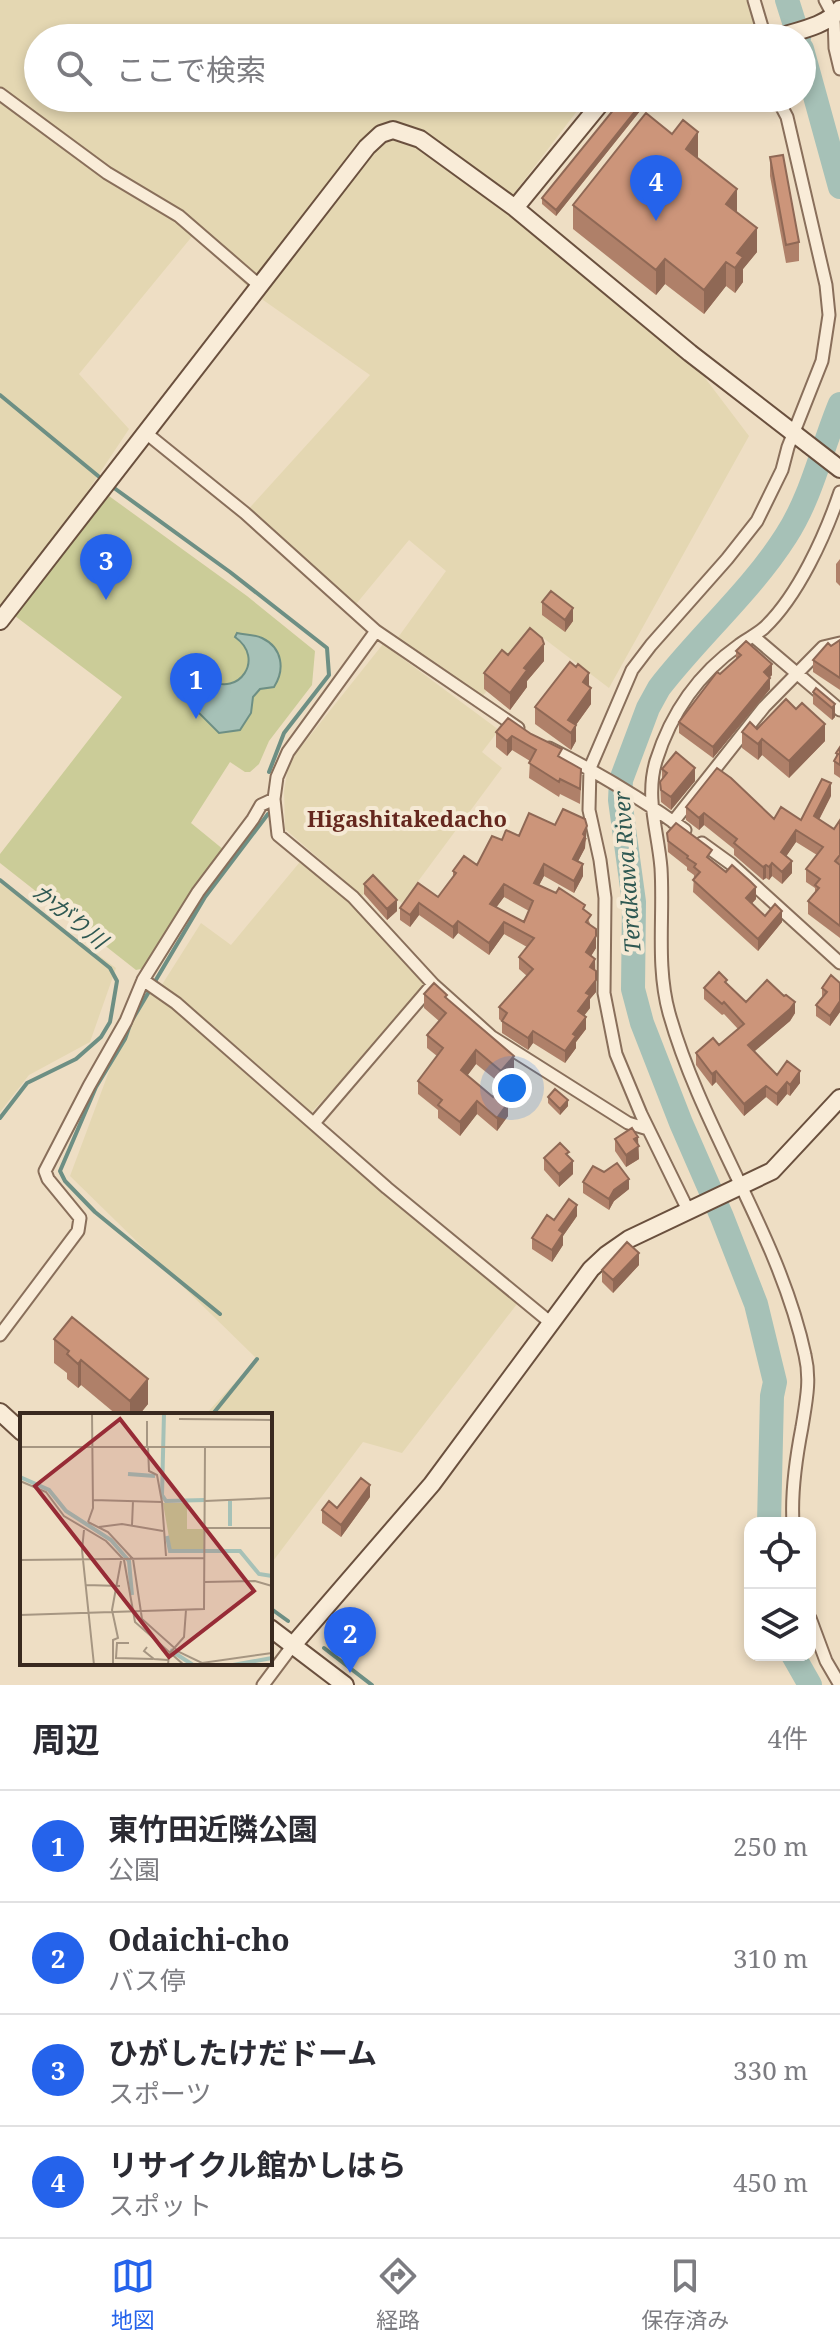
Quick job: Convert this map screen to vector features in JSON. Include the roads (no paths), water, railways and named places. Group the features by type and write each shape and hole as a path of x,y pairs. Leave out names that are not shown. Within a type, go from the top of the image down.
{"street":[{"path":"754,0 761,24"},
{"path":"825,0 832,16 840,69"},
{"path":"811,24 832,16"},
{"path":"0,94 24,112"},
{"path":"24,112 107,173 179,216 260,286"},
{"path":"515,208 594,112"},
{"path":"690,1209 648,1129 616,1054 604,993 605,898 589,810 593,770 632,670 757,521 797,437 822,361 829,315 823,266 784,112"},
{"path":"2,615 108,483 367,147 381,134 393,130 420,139 515,208 690,353 840,469"},
{"path":"146,433 245,513 376,631 524,732"},
{"path":"793,1517 795,1475 809,1379 794,1309 693,1079 668,1008 660,938 661,867 647,803 655,765 679,705 709,670 765,627 783,604 810,562 840,492"},
{"path":"376,631 288,752 277,777 274,799 278,835 353,897 433,984 492,1037 628,1123 648,1129"},
{"path":"753,636 840,710"},
{"path":"673,822 764,707 823,647 840,643"},
{"path":"535,741 593,770 647,803 731,864 840,963"},
{"path":"0,1335 78,1231 80,1218 45,1171 126,1021 143,980 198,892 261,805 274,799"},
{"path":"143,980 176,1003 387,1188 551,1323"},
{"path":"314,1123 433,984"},
{"path":"263,1685 293,1645 432,1484 591,1269 629,1239 772,1171 840,1098"},
{"path":"0,1412 20,1430"},
{"path":"272,1629 345,1685"},
{"path":"816,1634 826,1661 840,1685"}],"waterway":[{"name":"Terakawa River","path":"787,0 795,24"},
{"name":"Terakawa River","path":"816,100 840,187"},
{"path":"0,395 103,480"},
{"name":"Terakawa River","path":"769,1517 775,1382 756,1304 681,1123 642,1023 633,989 634,902 620,800 621,780 648,708 659,688 757,576 795,521 840,404"},
{"path":"110,485 230,572 327,648 329,675 284,733 269,772"},
{"path":"220,1314 95,1212 65,1181 60,1171 96,1087 125,1039 131,1022 205,897 268,814"},
{"name":"かがり川","path":"0,880 110,968 117,981 110,1022 101,1037 76,1059 27,1083 0,1118"},
{"path":"214,1413 257,1359"},
{"path":"272,1609 288,1621"},
{"path":"324,1648 372,1685"},
{"name":"Terakawa River","path":"796,1661 810,1685"}],"place":[{"name":"リサイクル館かしはら","path":"656,221"},
{"name":"ひがしたけだドーム","path":"106,600"},
{"name":"東竹田近隣公園","path":"196,719"},
{"name":"Odaichi-cho","path":"350,1673"}],"district":[{"name":"Higashitakedacho","path":"407,819"}]}
